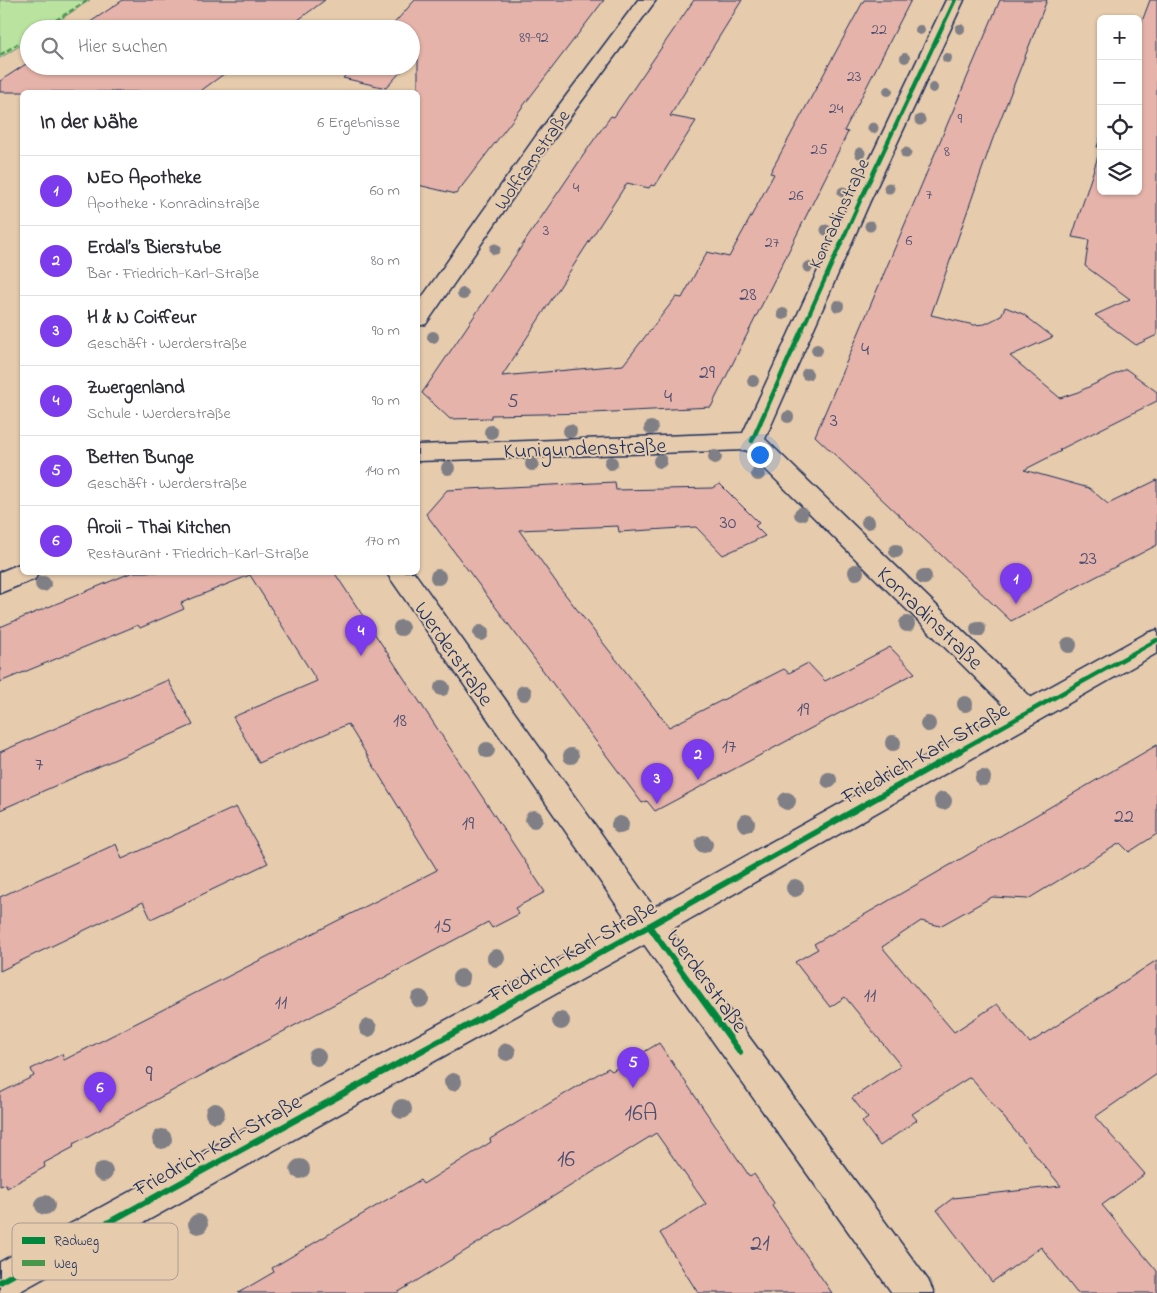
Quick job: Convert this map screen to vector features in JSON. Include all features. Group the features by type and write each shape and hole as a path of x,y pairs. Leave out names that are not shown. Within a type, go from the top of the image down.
{"street":[{"name":"Wolframstraße","path":"420,317 543,140 647,0"},
{"name":"Konradinstraße","path":"955,0 860,201 752,440 1028,712"},
{"name":"Kunigundenstraße","path":"420,453 752,440"},
{"path":"0,583 20,575"},
{"name":"Werderstraße","path":"401,575 649,926 915,1293"},
{"name":"Friedrich-Karl-Straße","path":"108,1223 649,926 1157,640"},
{"name":"Friedrich-Karl-Straße","path":"0,1282 12,1275"}],"green space":[{"path":"0,0 90,0 60,20 20,20 20,46 0,58"}],"building":[{"path":"123,0 325,0 298,20 93,20"},
{"path":"415,0 604,0 456,194 420,185 420,90 418,90 418,75 420,75 420,20 397,20"},
{"path":"694,0 742,0 670,116 696,121 655,186 651,185 649,188 627,183 502,376 623,365 676,297 682,298 707,252 729,257 774,174 770,173 864,0 911,0 844,131 848,132 711,407 592,413 491,415 491,418 450,419 422,393 591,144 611,116 614,117"},
{"path":"1000,0 1047,0 992,141 931,315 974,325 985,324 1001,316 1005,307 1023,314 1053,337 1010,356 1060,398 1078,392 1126,369 1157,392 1157,401 1059,450 1061,451 1024,470 1089,488 1108,504 1157,480 1157,545 1011,621 815,436"},
{"path":"1150,0 1157,0 1157,335 1136,345 1095,315 1130,299 1085,266 1089,240 1072,237 1097,159 1097,195 1142,195 1142,21"},
{"path":"20,68 20,75 223,75 202,90 20,90 20,92 0,92 0,81"},
{"path":"346,75 398,75 386,88 343,78"},
{"path":"615,482 616,490 712,488 720,484 759,523 755,526 765,536 723,555 696,527 619,532 618,526 519,530 561,589 669,727 784,669 789,673 808,663 825,681 890,647 915,673 655,811 647,801 642,803 426,514 447,490"},
{"path":"126,575 250,575 181,603 184,609 140,628 138,625 0,682 0,627"},
{"path":"250,575 336,575 545,892 515,908 519,914 492,928 488,922 73,1144 74,1147 44,1163 45,1167 7,1188 6,1184 0,1186 0,1093 34,1076 31,1069 62,1054 64,1060 437,870 348,724 259,763 233,717 317,681"},
{"path":"168,680 193,725 0,810 0,752"},
{"path":"1157,745 1157,834 1129,852 1120,843 1028,899 992,897 940,926 921,921 882,947 954,1032 997,1004 1030,1043 1157,960 1157,1074 1095,1117 1145,1174 1102,1205 1157,1271 1157,1293 1077,1293 1041,1247 992,1282 937,1210 953,1198 1061,1186 970,1077 912,1114 917,1120 880,1146 862,1122 868,1118 852,1098 901,1066 845,997 830,1007 795,962 818,949 814,944"},
{"path":"236,807 268,863 151,919 143,902 0,971 0,897 116,844 122,859"},
{"path":"659,1043 750,1177 754,1174 774,1203 772,1206 832,1293 698,1293 660,1233 706,1204 656,1133 397,1293 238,1293 274,1272 272,1268 420,1180 423,1184 491,1142 490,1139 608,1068 612,1071"}],"marked path":[{"path":"56,20 88,0"},
{"path":"0,55 20,43"}],"cycle path":[{"path":"752,441 860,201 955,0"},
{"path":"108,1223 649,926 1157,640"},
{"path":"649,926 740,1052"},
{"path":"0,1282 12,1275"}],"place":[{"name":"NEO Apotheke","path":"1016,604"},
{"name":"Zwergenland","path":"361,656"},
{"name":"Erdal’s Bierstube","path":"698,780"},
{"name":"H & N Coiffeur","path":"657,804"},
{"name":"Betten Bunge","path":"633,1088"},
{"name":"Aroii - Thai Kitchen","path":"100,1113"}]}
